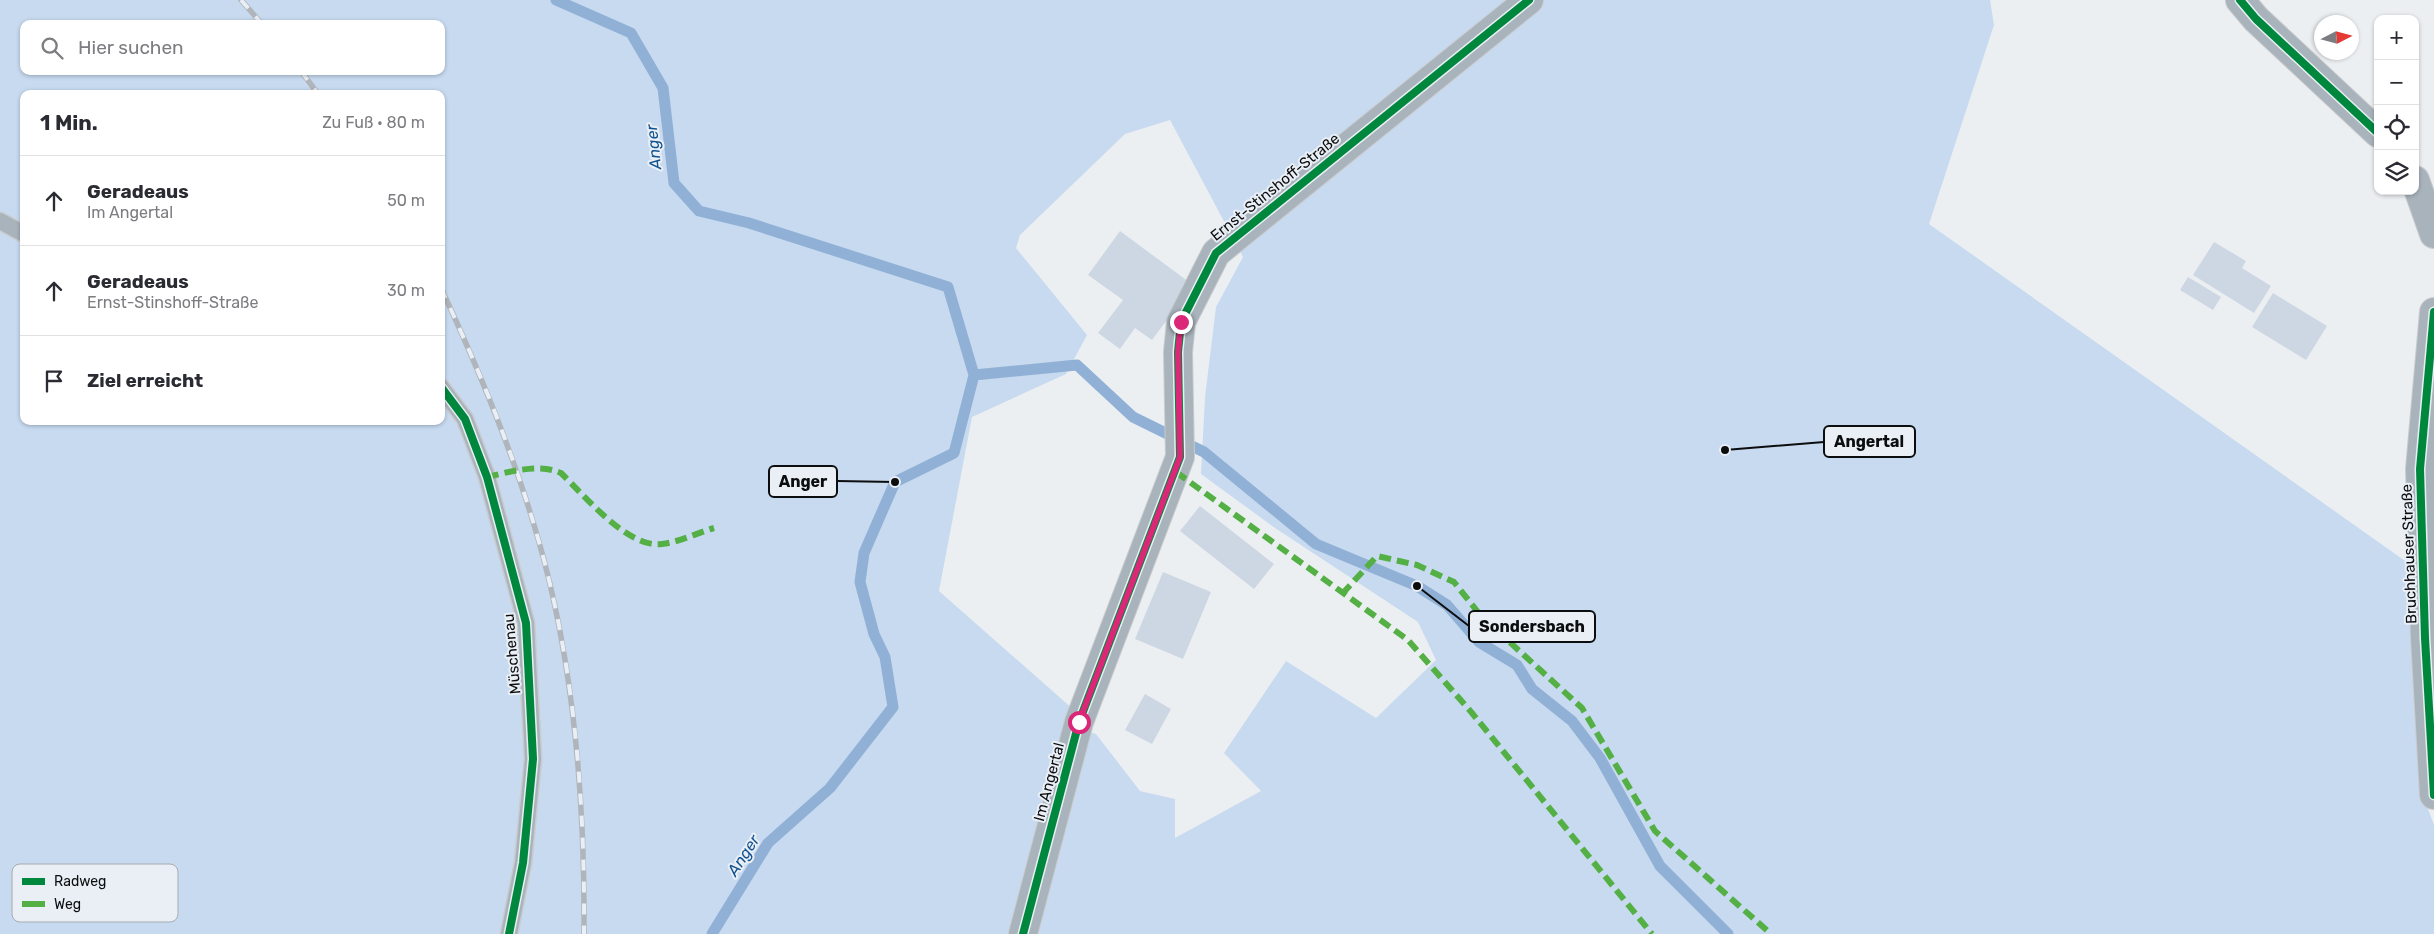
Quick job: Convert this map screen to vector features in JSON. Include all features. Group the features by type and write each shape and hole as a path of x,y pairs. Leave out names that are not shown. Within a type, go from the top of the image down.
{"street":[{"name":"Ernst-Stinshoff-Straße","path":"1178,464 1180,424 1178,352 1181,322 1216,253 1529,0"},
{"path":"2240,0 2256,19 2374,129"},
{"path":"2419,191 2434,234"},
{"name":"Bruchhauser Straße","path":"2434,312 2420,469 2425,638 2434,795"},
{"name":"Im Angertal","path":"1023,934 1079,722 1178,464"}],"lane":[{"path":"0,221 20,232"},
{"name":"Müschenau","path":"445,392 465,419 487,477 526,623 533,759 523,862 509,934"}],"shaded area":[{"path":"0,0 1990,0 1994,25 1929,224 2408,563 2428,809 2434,825 2434,934 0,934","holes":["1170,120 1243,257 1216,307 1205,397 1201,474 1275,528 1418,622 1436,660 1376,718 1286,661 1224,753 1261,791 1175,838 1175,799 1140,791 1096,734 1073,727 1074,710 939,591 972,417 1066,374 1087,335 1016,248 1020,235 1125,134"]}],"building":[{"path":"1120,231 1193,285 1152,340 1135,328 1120,349 1098,333 1123,300 1088,275"},
{"path":"2214,242 2246,261 2242,268 2271,286 2254,313 2193,275"},
{"path":"2188,277 2221,297 2213,310 2180,290"},
{"path":"2273,293 2327,326 2306,360 2252,327"},
{"path":"1200,506 1274,564 1254,589 1180,531"},
{"path":"1163,572 1211,592 1183,659 1135,639"},
{"path":"1145,694 1171,709 1152,744 1125,730"}],"waterway":[{"name":"Anger","path":"556,0 631,33 663,88 674,183 699,211 749,223 948,287 974,375 954,453 895,482 864,553 860,582 874,634 885,657 893,707 830,788 768,843 712,934"},
{"path":"974,375 1077,365 1133,417 1204,452 1316,544 1417,586 1447,605 1479,642 1517,665 1532,689 1572,721 1600,758 1660,866 1728,934"}],"railway":[{"path":"241,0 258,20"},
{"path":"304,75 315,90"},
{"path":"445,297 471,354 511,456 534,525 555,606 564,652 576,746 583,840 584,934"}],"marked path":[{"path":"487,477 534,469 552,470 561,473 607,519 621,530 649,543 668,543 714,528"},
{"path":"1176,472 1408,640 1472,713 1652,934"},
{"path":"1342,594 1377,556 1417,565 1454,582 1481,616 1582,708 1655,831 1771,934"}],"cycle path":[{"path":"1023,934 1079,722 1180,457 1178,352 1181,322 1216,253 1529,0"},
{"path":"2240,0 2256,19 2374,129"},
{"path":"2434,312 2420,469 2425,638 2434,795"},
{"path":"445,392 465,419 487,477 526,623 533,759 523,863 509,934"}],"place":[{"name":"Angertal","path":"1725,450"},
{"name":"Anger","path":"895,482"},
{"name":"Sondersbach","path":"1417,586"}],"route":[{"path":"1079,722 1176,472 1180,457 1178,352 1181,322"}]}
